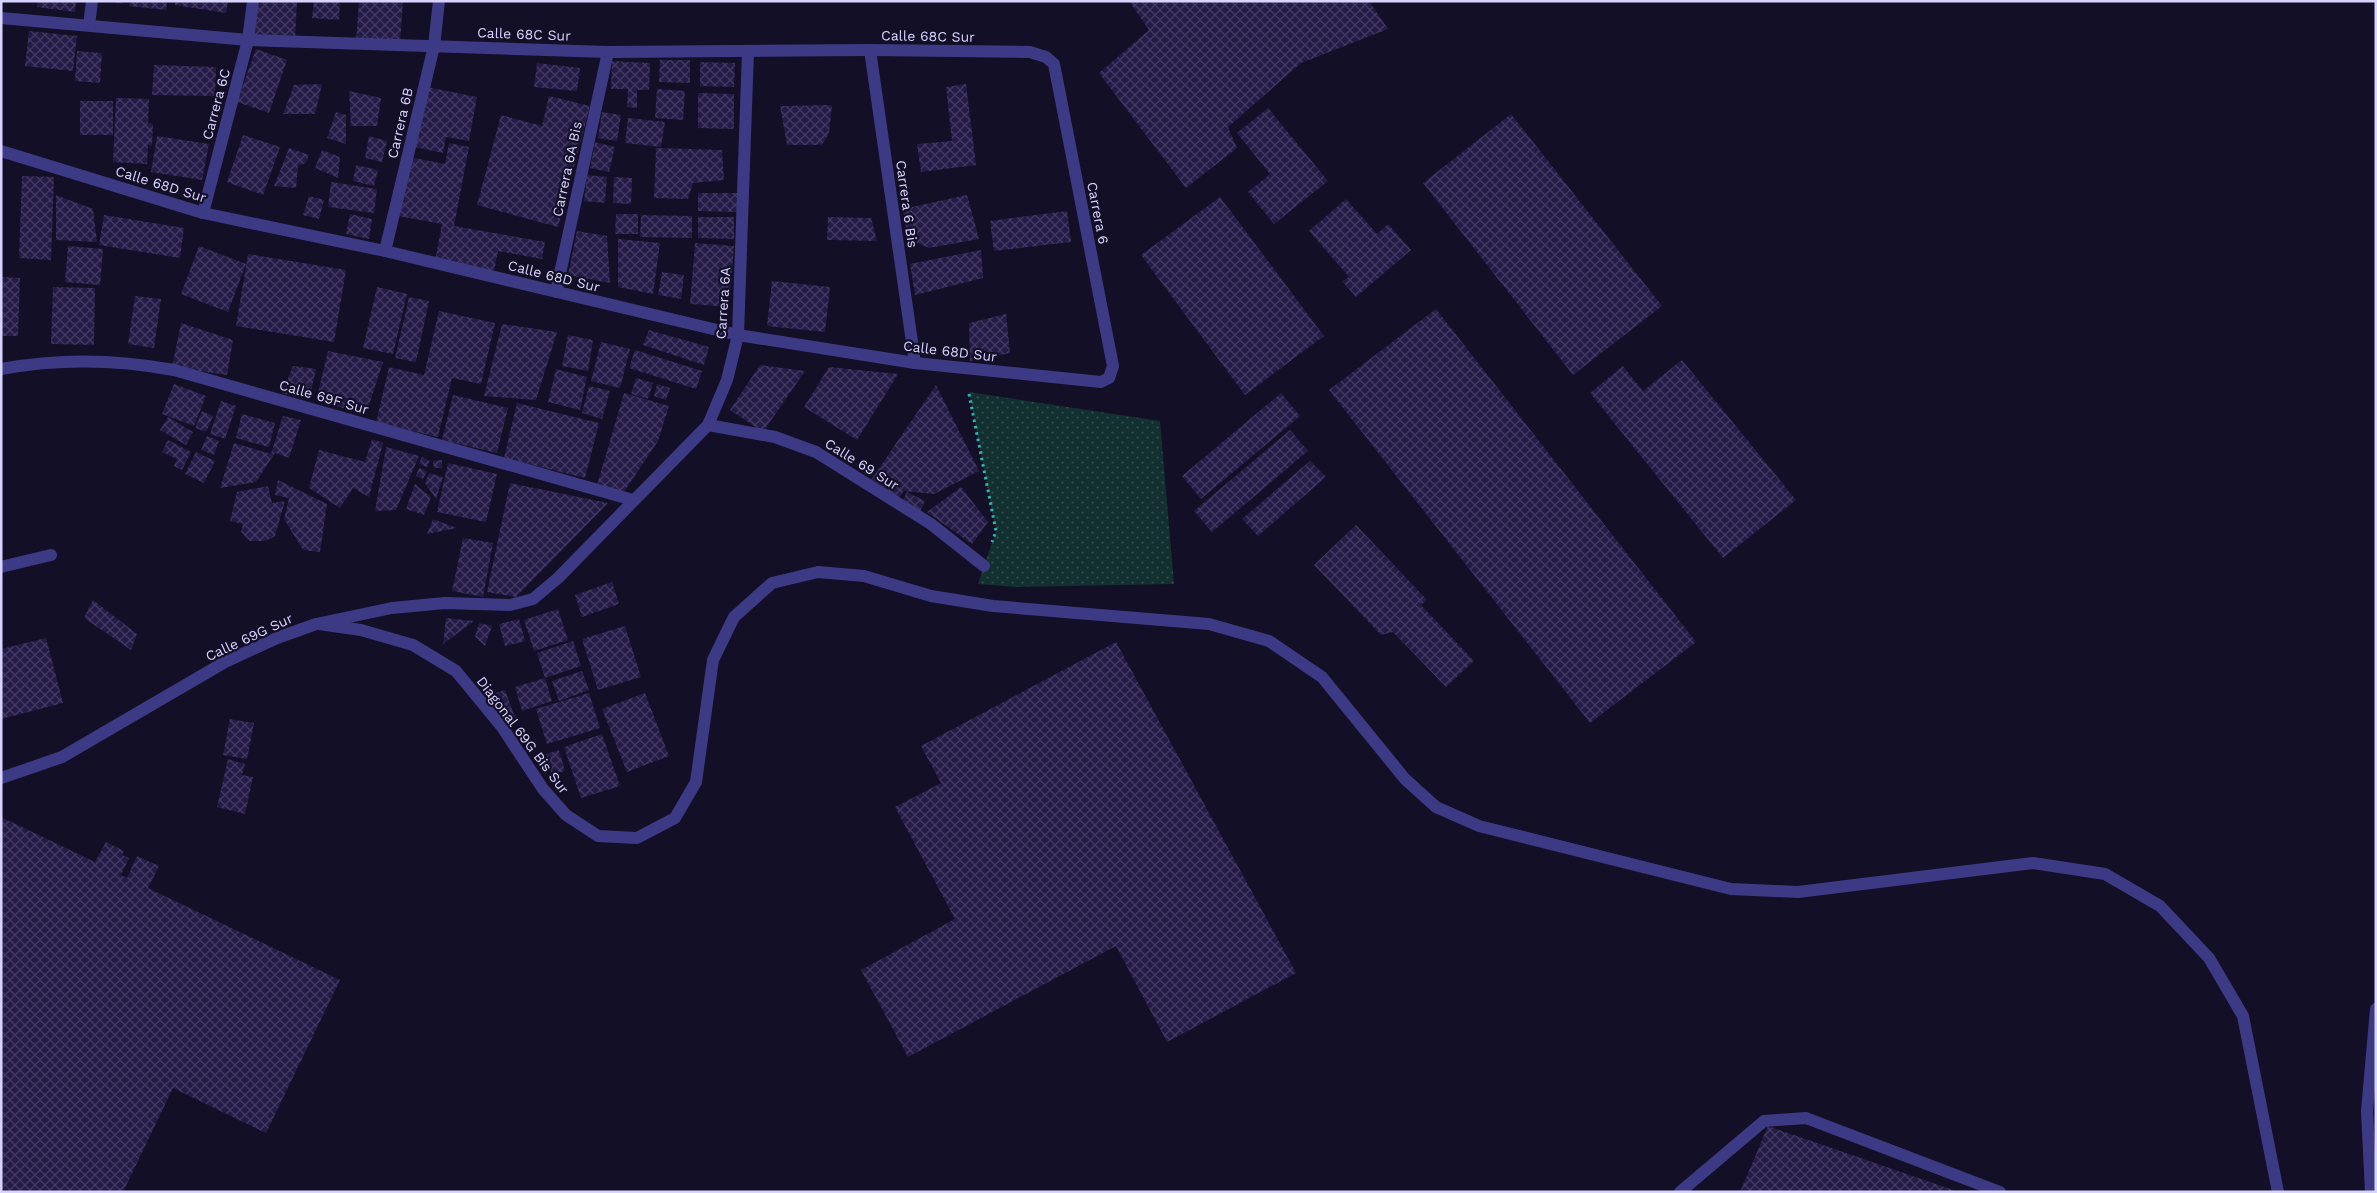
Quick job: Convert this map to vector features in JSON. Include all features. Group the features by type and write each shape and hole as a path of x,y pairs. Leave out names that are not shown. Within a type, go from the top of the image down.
{"street":[{"path":"89,25 92,1"},
{"name":"Carrera 6C","path":"203,213 248,40 252,1"},
{"name":"Carrera 6B","path":"385,250 434,46 439,1"},
{"name":"Calle 68C Sur","path":"1,18 248,40 608,52 870,50 1030,52 1046,57"},
{"name":"Carrera 6 Bis","path":"870,50 915,363"},
{"name":"Carrera 6A","path":"533,599 558,578 708,425 726,380 738,335 748,51"},
{"name":"Carrera 6A Bis","path":"556,292 608,52"},
{"name":"Carrera 6","path":"1046,57 1054,64 1113,366 1109,378"},
{"name":"Calle 68D Sur","path":"1,151 203,213 385,250 738,335 915,363 1101,382 1109,378"},
{"name":"Calle 69F Sur","path":"1,369 30,364 101,360 137,363 174,370 633,500"},
{"name":"Calle 69 Sur","path":"708,425 775,437 816,452 931,524 984,566"},
{"path":"1,567 51,555"},
{"name":"Diagonal 69G Bis Sur","path":"316,624 361,630 413,645 456,671 502,727 544,789 566,815 598,836 637,838 675,818 696,782 713,660 734,617 772,583 818,572 864,576 931,596 993,606 1209,624 1269,641 1322,677 1405,779 1436,808 1479,826 1731,888 1798,892 2033,863 2105,874 2160,906 2209,958 2243,1016 2278,1192"},
{"name":"Calle 69G Sur","path":"1,778 62,757 225,662 277,638 316,624 392,608 445,603 510,605 533,599"},
{"path":"2371,1192 2367,1111 2376,1009"},
{"path":"1680,1192 1764,1121 1806,1118 2000,1192"}],"path":[{"path":"964,368 996,531 984,566"}],"green space":[{"path":"969,392 1160,421 1174,584 1016,587 978,584 996,531"}],"building":[{"path":"38,1 76,1 75,12 37,7"},
{"path":"108,1 123,1 122,4"},
{"path":"130,1 167,1 166,10 129,6"},
{"path":"175,1 228,1 226,13 175,5"},
{"path":"257,1 297,1 295,39 254,36"},
{"path":"314,1 340,1 339,20 312,18"},
{"path":"359,1 403,1 400,43 356,41"},
{"path":"1129,1 1369,1 1388,29 1301,63 1228,127 1237,148 1186,188 1099,73 1149,30"},
{"path":"29,31 77,36 73,71 25,66"},
{"path":"256,49 287,60 269,113 237,102"},
{"path":"77,51 102,53 100,83 75,81"},
{"path":"660,60 690,60 690,83 659,82"},
{"path":"612,61 650,63 649,90 637,90 637,108 627,107 628,89 611,89"},
{"path":"700,62 735,63 734,87 700,86"},
{"path":"537,63 580,68 577,91 534,87"},
{"path":"154,65 216,67 215,96 152,95"},
{"path":"322,84 315,114 283,114 294,85"},
{"path":"966,84 976,165 921,172 917,144 952,141 946,87"},
{"path":"427,87 477,97 469,141 446,137 443,153 415,147"},
{"path":"657,89 685,91 683,120 655,118"},
{"path":"349,91 381,98 377,126 351,126"},
{"path":"698,93 734,94 734,129 698,128"},
{"path":"549,96 590,106 558,227 477,205 501,115 542,126"},
{"path":"116,98 149,99 148,123 153,124 152,146 148,145 147,164 113,162"},
{"path":"80,101 113,101 113,135 80,135"},
{"path":"832,105 829,133 822,145 787,145 780,106"},
{"path":"1268,108 1328,181 1274,224 1248,192 1270,174 1237,133"},
{"path":"336,112 346,115 346,144 327,138"},
{"path":"602,112 621,115 617,141 598,138"},
{"path":"1511,114 1662,306 1573,375 1423,183"},
{"path":"628,118 665,122 661,147 625,143"},
{"path":"243,135 280,147 263,195 227,182"},
{"path":"157,136 209,144 202,180 151,172"},
{"path":"369,136 387,141 382,162 365,158"},
{"path":"595,142 615,147 609,172 590,168"},
{"path":"449,143 469,147 454,226 545,242 542,259 498,251 494,271 435,261 442,224 398,216 409,157 445,164"},
{"path":"289,148 309,155 306,163 298,166 296,188 274,186"},
{"path":"656,148 722,150 724,180 693,183 688,199 654,198"},
{"path":"322,150 340,157 338,178 315,168"},
{"path":"356,165 378,170 374,186 353,181"},
{"path":"587,175 607,177 605,203 584,201"},
{"path":"22,176 54,177 51,260 19,258"},
{"path":"614,177 632,178 631,204 613,203"},
{"path":"331,182 377,189 374,213 328,207"},
{"path":"698,193 737,193 737,212 698,211"},
{"path":"56,195 93,209 97,242 56,240"},
{"path":"967,195 979,239 929,248 908,239 903,209"},
{"path":"309,196 324,200 319,219 303,215"},
{"path":"1220,197 1324,336 1245,395 1141,255"},
{"path":"1346,199 1377,234 1388,224 1411,250 1356,297 1342,281 1349,277 1309,231"},
{"path":"1067,211 1071,242 994,251 990,221"},
{"path":"350,214 372,219 369,239 346,234"},
{"path":"616,214 638,214 638,234 615,234"},
{"path":"104,215 184,228 180,258 99,245"},
{"path":"641,215 692,216 692,238 640,237"},
{"path":"698,217 734,217 734,239 698,238"},
{"path":"828,217 871,218 877,241 827,240"},
{"path":"577,231 607,236 610,283 568,275"},
{"path":"618,239 660,243 653,294 618,287"},
{"path":"695,243 734,246 729,307 690,304"},
{"path":"68,246 103,249 100,285 65,282"},
{"path":"199,246 246,264 228,312 181,294"},
{"path":"981,250 983,278 915,295 910,264"},
{"path":"248,254 346,270 334,342 236,326"},
{"path":"662,272 684,275 681,299 658,295"},
{"path":"1,277 20,278 18,336 1,336"},
{"path":"772,281 830,287 825,332 767,326"},
{"path":"53,287 95,288 94,345 51,344"},
{"path":"377,287 407,294 393,354 363,348"},
{"path":"135,296 161,299 154,348 128,344"},
{"path":"409,297 429,301 416,362 395,358"},
{"path":"1436,309 1696,642 1590,723 1329,390"},
{"path":"439,311 495,323 481,384 452,378 438,437 376,423 389,367 424,375"},
{"path":"1006,314 1010,353 970,361 969,323"},
{"path":"181,323 233,340 227,375 172,367"},
{"path":"502,324 557,332 536,400 484,396"},
{"path":"649,330 709,347 704,365 643,345"},
{"path":"568,335 593,340 588,371 562,366"},
{"path":"601,342 630,349 620,388 591,381"},
{"path":"635,350 702,371 696,389 629,368"},
{"path":"328,351 383,362 366,414 316,401"},
{"path":"1682,360 1796,500 1723,558 1590,393 1623,366 1643,391"},
{"path":"760,365 805,371 763,432 730,410"},
{"path":"293,366 316,369 309,400 282,393"},
{"path":"829,367 898,374 857,440 804,407"},
{"path":"556,369 587,377 580,410 548,402"},
{"path":"636,378 653,383 648,399 631,394"},
{"path":"174,384 206,396 194,426 162,414"},
{"path":"657,384 670,388 666,400 654,396"},
{"path":"936,385 979,471 934,494 904,491 898,499 871,480"},
{"path":"589,386 610,391 602,419 582,413"},
{"path":"624,393 669,406 658,441 624,492 597,485"},
{"path":"1281,393 1300,416 1201,499 1182,476"},
{"path":"453,395 508,408 497,453 442,440"},
{"path":"221,401 236,406 225,439 210,434"},
{"path":"517,403 599,423 585,478 504,458"},
{"path":"202,411 213,416 206,432 195,428"},
{"path":"242,414 275,423 269,447 236,438"},
{"path":"283,416 301,420 289,458 275,453 256,482 220,488 234,443 271,454"},
{"path":"168,417 193,432 186,445 160,430"},
{"path":"1290,430 1308,451 1212,532 1194,511"},
{"path":"207,436 219,441 214,455 201,450"},
{"path":"372,439 383,443 369,497 353,488 340,508 309,488 319,450 365,462"},
{"path":"168,440 191,452 182,470 174,466 177,459 162,452"},
{"path":"386,447 419,456 396,510 375,511"},
{"path":"196,452 215,461 204,483 185,474"},
{"path":"422,457 430,461 427,467 419,464"},
{"path":"442,460 442,468 434,468 433,461"},
{"path":"1310,461 1326,477 1258,536 1242,519"},
{"path":"448,463 497,474 486,522 437,512"},
{"path":"419,468 427,471 423,479 416,476"},
{"path":"429,473 443,477 436,499 425,483"},
{"path":"278,480 327,504 320,552 303,550 284,519 289,498 275,495"},
{"path":"510,483 608,503 516,597 487,592"},
{"path":"415,484 431,497 424,515 406,509"},
{"path":"268,486 272,503 285,501 275,536 266,541 250,541 241,532 243,524 230,521 237,492"},
{"path":"961,487 988,522 972,544 927,512"},
{"path":"907,492 925,501 919,514 901,504"},
{"path":"433,519 457,528 427,534"},
{"path":"1356,525 1427,600 1421,605 1474,661 1446,687 1393,632 1381,635 1314,565"},
{"path":"463,538 493,543 483,597 452,591"},
{"path":"612,582 619,604 582,617 575,595"},
{"path":"93,600 137,634 131,650 84,618"},
{"path":"558,609 568,640 534,651 524,620"},
{"path":"446,618 474,621 443,644"},
{"path":"519,619 525,641 505,646 499,624"},
{"path":"479,623 492,626 485,646 475,637"},
{"path":"625,626 641,677 598,690 582,639"},
{"path":"46,638 63,703 1,719 1,649"},
{"path":"573,641 581,666 545,678 537,653"},
{"path":"1116,642 1296,973 1167,1042 1116,946 908,1057 861,970 955,919 895,807 941,783 921,746"},
{"path":"582,671 589,690 559,701 552,681"},
{"path":"545,678 552,701 522,711 515,687"},
{"path":"505,690 516,720 507,724 496,693"},
{"path":"589,693 600,728 547,744 536,709"},
{"path":"645,693 669,756 627,772 602,709"},
{"path":"230,719 254,723 247,759 223,755"},
{"path":"602,734 620,786 581,798 564,747"},
{"path":"559,750 565,771 552,775 546,754"},
{"path":"228,759 245,764 242,775 253,777 245,814 217,807"},
{"path":"1,817 95,862 106,842 124,851 122,855 129,858 121,875 127,878 137,856 159,866 148,888 340,980 266,1133 173,1088 123,1192 1,1192"},
{"path":"1768,1126 1956,1191 1956,1192 1740,1192"}]}
